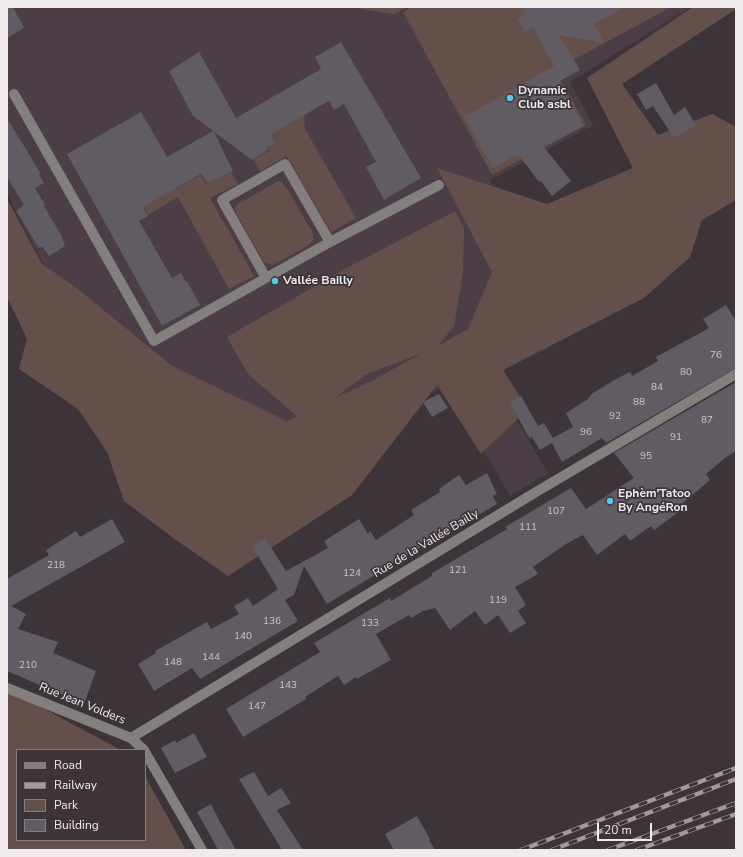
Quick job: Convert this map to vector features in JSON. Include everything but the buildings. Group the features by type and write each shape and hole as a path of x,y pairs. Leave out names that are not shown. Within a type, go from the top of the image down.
{"street":[{"path":"14,94 154,341 330,242 439,185"},
{"path":"266,278 222,200 279,167 285,164 330,242"},
{"name":"Rue de la Vallée Bailly","path":"131,738 536,492 736,374"},
{"name":"Rue Jean Volders","path":"7,688 131,738 142,749"},
{"name":"Rue Jean Volders","path":"146,754 202,850"}],"shaded area":[{"name":"Vallée Bailly","path":"7,7 691,7 570,82 593,125 490,180 510,228 474,349 548,473 510,496 445,384 209,541 41,260 7,194"}],"green space":[{"path":"348,7 407,7 394,14"},
{"name":"Dynamic Club asbl","path":"412,7 671,7 555,70 586,125 492,175 403,12"},
{"path":"693,7 736,7 736,9 622,84 658,135 712,114 736,127 736,200 702,220 690,257 644,298 503,370 528,409 481,454 437,385 352,495 228,576 176,540 124,501 107,452 78,409 19,369 27,339 7,297 7,199 42,264 78,289 172,366 287,421 297,416 248,374 227,337 343,270 455,211 464,228 463,274 454,326 439,345 468,329 492,272 437,168 547,204 633,168 587,78","holes":["422,353 372,381 335,398 365,375"]},
{"path":"304,114 305,129 356,218 331,232 287,156 260,171 253,159 269,151 268,148 275,144 276,142 271,134"},
{"path":"231,172 238,184 210,198 254,276 229,289 178,197 148,215 143,206 201,175 206,184"},
{"path":"278,181 286,187 313,233 313,240 309,245 273,265 264,262 236,213 235,208 238,204"},
{"path":"7,687 119,749 16,749 16,841 146,841 146,778 186,850 7,850"}],"railway":[{"path":"521,850 736,768"},
{"path":"552,850 736,779"},
{"path":"608,850 736,803"},
{"path":"637,850 736,814"}],"place":[{"name":"Dynamic Club asbl","path":"510,98"},
{"name":"Vallée Bailly","path":"275,281"},
{"name":"Ephèm'Tatoo By AngéRon","path":"610,501"}]}
